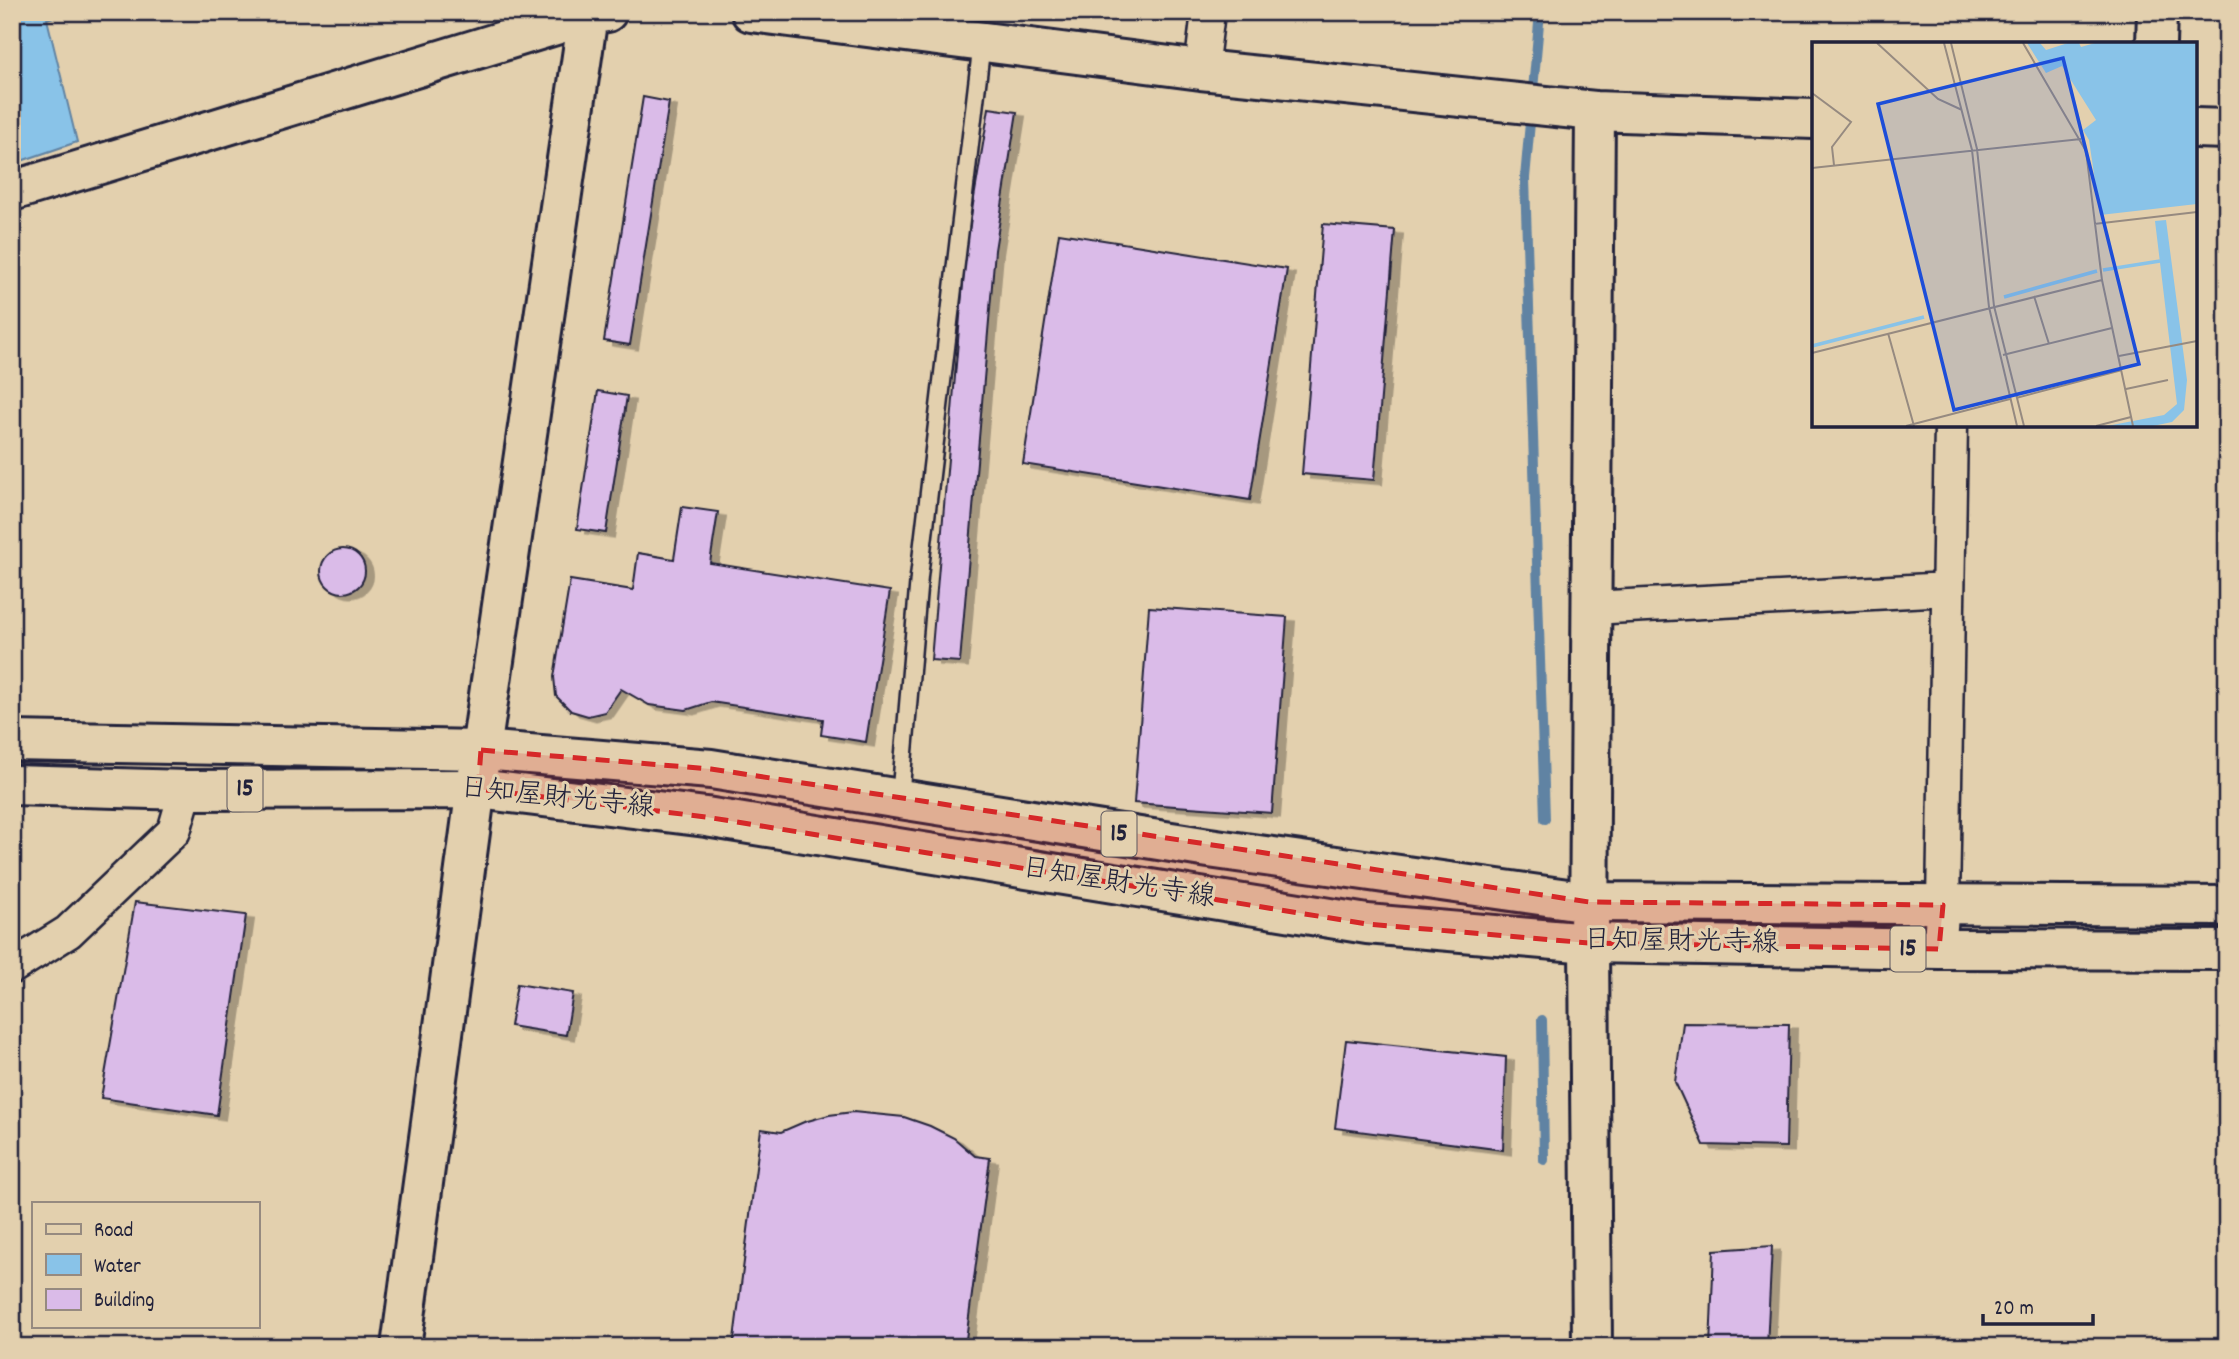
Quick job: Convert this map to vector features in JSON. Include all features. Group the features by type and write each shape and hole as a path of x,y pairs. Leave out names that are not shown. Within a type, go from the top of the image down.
{"main road":[{"path":"751,12 1200,70 1595,111 1812,119"},
{"path":"2156,42 2157,12"},
{"path":"12,191 597,13 481,750 478,789 401,1347"},
{"path":"1592,1347 1588,943 1595,111"},
{"path":"2197,128 2227,130"},
{"name":"日知屋財光寺線","path":"12,741 481,750 711,769 1209,848 1589,902 2227,906"},
{"name":"日知屋財光寺線","path":"12,785 186,790 478,789 706,817 802,839 1070,883 1367,924 1588,943 1939,949 2227,950"}],"street":[{"path":"1200,70 1208,12"},
{"path":"1939,949 1943,905 1951,427"},
{"path":"1591,608 1948,589"},
{"path":"12,967 68,932 174,831 186,790"}],"lane":[{"path":"900,799 919,577 982,42"}],"highlighted area":[{"path":"481,750 711,769 1589,902 1943,905 1939,949 1589,943 1367,924 706,817 478,789"}],"water":[{"path":"12,12 68,12 47,19 77,142 12,164"}],"building":[{"path":"643,97 669,102 630,345 604,341"},
{"path":"989,108 1017,112 995,250 960,662 931,660 966,246"},
{"path":"1323,224 1395,230 1374,480 1302,474"},
{"path":"1059,233 1287,269 1250,500 1023,464"},
{"path":"598,391 627,396 606,533 577,529"},
{"path":"682,507 718,512 710,563 890,591 866,742 821,735 823,719 711,702 686,710 649,705 621,689 605,712 588,716 571,711 556,696 554,677 570,580 633,590 638,553 674,559"},
{"path":"343,549 358,556 365,571 358,586 343,593 328,586 321,571 328,556"},
{"path":"1149,607 1287,617 1272,813 1134,803"},
{"path":"135,902 246,915 217,1115 101,1098"},
{"path":"517,984 573,993 566,1035 510,1026"},
{"path":"1683,1023 1789,1024 1786,1147 1704,1145 1675,1082"},
{"path":"1346,1040 1506,1057 1503,1150 1335,1128"},
{"path":"853,1112 904,1117 954,1138 975,1156 990,1158 965,1347 733,1347 761,1129 781,1132 829,1115"},
{"path":"1772,1246 1767,1347 1710,1347 1714,1250"}],"waterway":[{"path":"1540,12 1525,178 1545,819"},
{"path":"1542,1020 1544,1160"}]}
